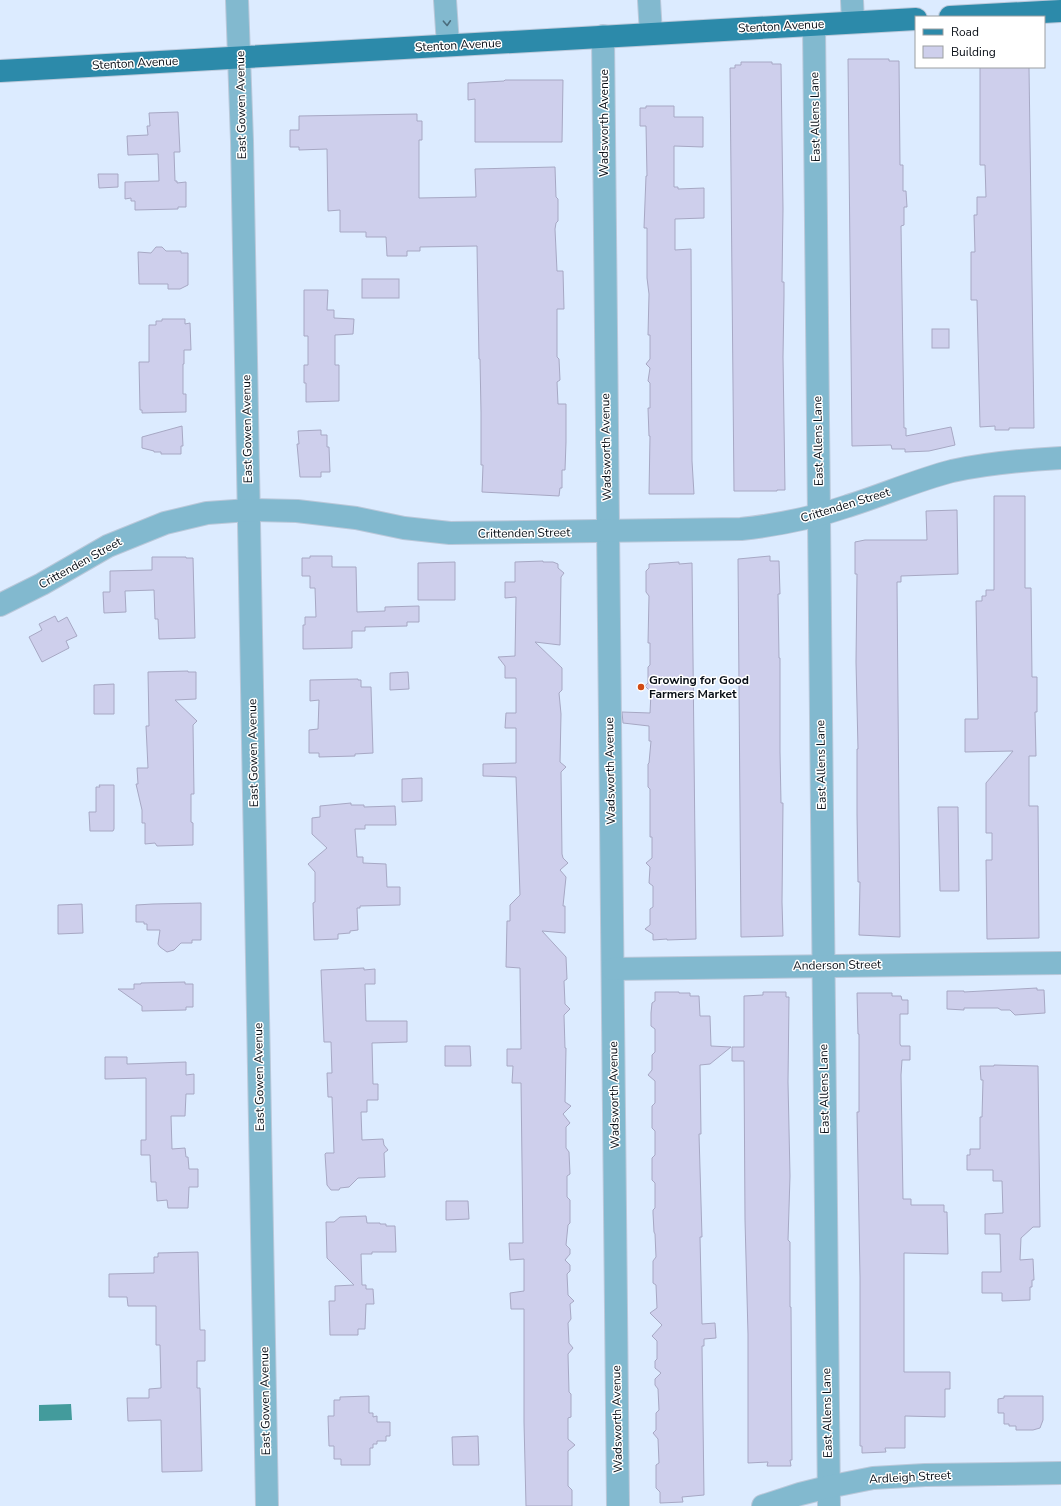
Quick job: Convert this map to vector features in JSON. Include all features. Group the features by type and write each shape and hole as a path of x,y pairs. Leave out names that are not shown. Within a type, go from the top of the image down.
{"main road":[{"path":"968,16 1061,11"},
{"name":"Stenton Avenue","path":"0,71 915,19"}],"street":[{"name":"East Gowen Avenue","path":"237,0 240,58 267,1506"},
{"path":"446,0 448,45"},
{"path":"649,0 651,34"},
{"path":"852,0 853,22"},
{"name":"East Allens Lane","path":"814,25 828,1496"},
{"name":"Wadsworth Avenue","path":"603,36 618,1506"},
{"name":"Crittenden Street","path":"0,604 42,584 108,546 146,530 193,515 249,510 311,512 356,518 404,528 450,533 741,529 768,526 819,515 848,507 923,480 958,470 1007,462 1061,458"},
{"name":"Anderson Street","path":"612,969 1061,963"},
{"name":"Ardleigh Street","path":"763,1506 800,1494 828,1496 873,1478 898,1476 1061,1473"}],"shaded area":[{"path":"71,1404 72,1420 39,1421 39,1405"}],"building":[{"path":"848,59 889,59 889,61 899,61 900,165 903,165 903,191 906,191 907,207 904,207 904,225 901,226 904,428 906,428 906,436 951,427 955,445 929,451 905,452 905,449 892,449 891,445 852,446"},
{"path":"741,62 772,62 772,64 781,64 785,490 777,491 734,491 730,68 735,68 735,65 741,65"},
{"path":"980,68 1029,68 1034,428 1009,428 1009,430 995,430 995,426 980,427 977,300 971,300 971,252 975,252 974,215 977,215 977,197 986,197 985,165 980,165"},
{"path":"505,80 563,80 562,142 475,142 475,99 468,100 468,83"},
{"path":"646,106 674,106 674,117 703,117 703,147 674,146 674,187 678,187 678,189 704,188 704,218 675,219 675,250 691,249 692,461 694,494 649,494 650,436 648,408 650,408 650,383 648,381 650,368 646,364 650,359 650,335 648,335 649,294 647,278 647,228 644,228 647,176 646,126 640,126 640,108 646,108"},
{"path":"178,112 180,152 174,152 175,181 177,181 177,183 186,182 186,207 178,207 178,209 135,210 135,201 131,201 131,198 125,199 125,182 159,181 158,154 128,155 127,136 148,135 147,126 150,126 149,113"},
{"path":"417,114 417,121 422,121 422,140 419,140 419,198 476,197 475,169 555,167 556,197 558,199 558,221 555,229 557,271 563,271 564,309 557,309 557,357 559,359 560,380 557,382 558,404 566,404 565,470 562,470 562,488 560,488 559,496 482,492 483,465 481,465 477,246 420,247 420,251 407,251 407,256 387,256 386,237 366,237 366,232 340,232 340,210 328,211 327,149 299,150 299,147 290,147 290,130 299,130 299,116"},
{"path":"98,174 118,174 118,187 99,188"},
{"path":"156,247 162,247 166,251 181,251 181,253 188,253 188,285 180,289 168,289 168,284 139,284 138,252 151,253"},
{"path":"362,279 399,279 399,298 362,298"},
{"path":"304,290 328,290 327,310 334,310 334,318 354,319 353,334 335,335 335,365 339,365 339,401 306,402 304,365 308,365 308,336 304,336"},
{"path":"162,319 185,319 185,324 190,323 191,350 184,350 183,364 183,394 186,394 186,412 142,413 142,410 140,410 139,362 149,362 149,325 156,325 156,321 162,321"},
{"path":"932,329 949,329 949,348 932,348"},
{"path":"182,426 183,446 181,446 181,454 161,454 161,452 154,452 142,448 142,437"},
{"path":"321,430 321,435 327,435 330,472 321,472 321,477 300,477 297,444 299,444 298,431"},
{"path":"994,496 1025,496 1025,588 1031,588 1032,677 1037,677 1037,712 1035,712 1036,756 1029,756 1029,806 1038,806 1039,938 987,939 986,860 992,860 992,833 986,833 986,783 1013,751 965,752 965,719 978,719 976,601 982,601 982,596 986,596 986,590 994,590"},
{"path":"957,510 958,574 901,576 901,582 897,582 900,937 859,935 860,882 858,882 858,749 856,662 857,574 855,574 855,542 865,540 927,540 926,511"},
{"path":"310,556 332,556 332,567 356,567 357,612 385,611 385,607 419,606 419,622 407,622 407,626 365,627 365,631 352,631 352,648 303,649 303,625 305,625 305,617 316,617 315,588 310,588 310,576 302,576 302,558 310,558"},
{"path":"770,556 770,561 779,561 780,752 781,803 783,803 783,936 741,937 738,559"},
{"path":"152,557 193,558 195,638 159,639 158,619 155,619 154,590 125,591 126,612 104,613 103,592 110,592 110,571 152,570"},
{"path":"543,561 558,564 558,568 564,573 561,577 560,645 535,642 562,668 562,690 559,693 561,714 560,762 566,767 561,772 562,854 563,858 568,863 560,870 566,877 563,906 565,906 565,933 542,931 566,957 567,979 564,981 565,1004 570,1009 564,1015 566,1048 565,1102 571,1106 563,1114 570,1123 566,1127 566,1148 569,1152 570,1174 567,1176 567,1197 570,1200 570,1223 568,1225 566,1245 570,1249 570,1254 565,1260 570,1265 570,1271 567,1274 568,1295 574,1301 570,1304 571,1319 568,1323 569,1343 573,1348 568,1354 571,1417 568,1418 568,1439 575,1445 568,1451 568,1486 572,1490 572,1506 526,1506 524,1309 511,1309 510,1293 524,1291 524,1259 510,1260 509,1243 523,1243 521,1083 512,1083 513,1066 507,1066 507,1049 521,1049 520,968 506,967 507,921 510,921 510,905 520,895 516,777 483,776 483,764 516,763 516,728 505,728 506,713 516,713 516,678 505,678 505,666 498,657 515,656 516,597 505,598 505,582 515,582 515,562"},
{"path":"455,562 455,600 418,600 418,563"},
{"path":"679,562 679,564 692,563 696,939 653,940 653,934 645,929 650,925 650,909 653,907 653,886 649,883 650,867 646,863 652,858 652,837 650,837 650,789 648,787 648,764 651,741 649,741 649,726 623,723 622,712 650,713 651,692 645,686 648,683 648,667 650,665 650,643 648,643 649,596 646,592 646,571 649,568 649,564"},
{"path":"55,616 58,622 67,617 77,636 66,641 69,648 42,662 29,637 42,630 39,624"},
{"path":"148,672 196,672 196,699 175,700 197,721 193,725 194,794 191,794 191,822 193,823 193,845 157,846 155,843 145,844 145,823 142,823 142,810 136,784 138,784 137,768 148,768 146,726 149,726"},
{"path":"408,672 409,689 390,690 390,673"},
{"path":"310,680 361,680 361,687 371,687 373,753 355,754 355,756 319,757 319,753 309,753 309,730 318,729 319,700 310,701"},
{"path":"114,684 114,714 94,714 94,685"},
{"path":"422,778 422,801 402,802 402,779"},
{"path":"99,785 114,785 113,831 90,831 89,812 96,812 96,787 100,787"},
{"path":"351,803 351,805 364,805 364,807 395,806 396,825 365,825 365,829 355,829 357,857 363,857 363,863 386,864 387,887 400,887 400,905 360,906 360,908 357,908 358,930 350,931 350,933 338,934 338,939 314,940 313,903 315,902 315,872 308,864 327,848 312,834 312,818 320,817 320,806"},
{"path":"938,807 958,807 959,891 940,891"},
{"path":"201,903 201,940 192,940 192,943 181,943 174,950 167,952 160,947 158,944 160,930 147,930 147,924 144,924 144,922 136,922 136,905"},
{"path":"82,904 83,933 58,934 58,905"},
{"path":"364,968 364,970 375,969 375,984 365,984 366,1021 407,1021 407,1042 372,1043 373,1084 378,1084 378,1100 367,1100 367,1112 361,1112 362,1140 383,1139 384,1145 388,1150 384,1153 385,1177 358,1178 349,1187 340,1188 339,1190 331,1190 327,1185 325,1154 334,1153 332,1097 328,1097 327,1073 332,1073 331,1042 324,1042 321,970"},
{"path":"185,982 185,984 193,984 193,1007 186,1007 186,1010 142,1011 142,1006 118,989 134,989 134,984 141,983"},
{"path":"1037,988 1037,990 1044,990 1045,1013 1015,1015 1010,1010 1001,1010 998,1008 964,1008 964,1010 947,1009 947,991 964,992"},
{"path":"655,992 690,993 690,996 699,996 700,1016 710,1016 711,1046 731,1047 710,1064 700,1065 701,1134 699,1134 702,1237 700,1237 702,1324 715,1323 716,1338 704,1339 704,1346 702,1346 704,1495 682,1497 683,1502 660,1503 660,1492 656,1488 656,1465 659,1463 658,1439 653,1433 656,1430 656,1413 659,1410 658,1389 655,1385 655,1379 661,1373 655,1368 655,1361 657,1359 657,1341 652,1336 662,1325 650,1313 657,1308 656,1285 653,1283 653,1261 656,1257 653,1213 655,1208 655,1183 652,1180 652,1158 655,1155 655,1131 652,1128 652,1106 655,1103 655,1081 648,1075 652,1070 652,1055 655,1052 655,1029 651,1026 651,1013 652,1003 655,1001"},
{"path":"763,992 786,992 786,997 789,997 788,1082 790,1176 788,1240 790,1242 791,1307 791,1466 767,1466 768,1462 748,1463 748,1334 745,1220 744,1061 732,1061 732,1047 744,1047 744,996 763,995"},
{"path":"857,993 892,993 892,996 901,996 902,1000 908,1000 908,1014 900,1014 900,1044 901,1046 910,1046 910,1060 902,1060 901,1075 903,1199 911,1199 911,1205 944,1205 944,1212 947,1212 948,1254 904,1253 904,1372 950,1372 950,1389 945,1389 945,1417 905,1416 905,1448 885,1448 886,1452 862,1453 862,1446 860,1446 860,1277 857,1112 859,1112 859,1034"},
{"path":"445,1046 470,1046 471,1066 445,1066"},
{"path":"105,1057 127,1057 127,1064 186,1062 186,1075 194,1074 194,1094 186,1094 185,1116 171,1116 172,1149 185,1148 186,1157 188,1157 189,1169 198,1169 198,1187 189,1187 188,1208 168,1208 167,1200 157,1201 156,1182 151,1182 150,1155 141,1155 141,1140 146,1140 146,1078 105,1079"},
{"path":"980,1066 1038,1066 1040,1227 1033,1227 1021,1238 1020,1260 1033,1259 1034,1280 1032,1280 1032,1287 1030,1287 1030,1300 1002,1301 1002,1293 982,1293 982,1272 1001,1272 1000,1234 985,1234 985,1214 1003,1213 1002,1181 993,1181 993,1170 967,1170 967,1155 970,1155 970,1149 980,1149 980,1117 982,1117 983,1080 981,1080"},
{"path":"446,1201 468,1201 469,1219 446,1220"},
{"path":"366,1216 367,1223 380,1223 386,1224 386,1226 395,1226 396,1252 372,1252 372,1254 361,1254 362,1285 366,1285 366,1289 373,1289 374,1304 366,1304 365,1329 358,1329 358,1335 330,1335 329,1301 335,1301 335,1286 354,1285 327,1258 326,1222 334,1222 340,1217"},
{"path":"198,1252 200,1330 205,1330 205,1361 197,1361 197,1388 200,1388 202,1471 162,1472 161,1420 128,1421 127,1398 149,1398 149,1389 161,1388 160,1345 156,1345 156,1306 128,1306 127,1297 109,1297 109,1274 154,1273 154,1257 158,1257 158,1253"},
{"path":"369,1396 369,1413 373,1413 373,1417 377,1416 377,1422 390,1422 390,1436 386,1436 386,1441 377,1441 377,1444 373,1444 373,1448 370,1448 370,1465 341,1465 341,1459 334,1459 334,1446 329,1446 328,1416 334,1416 334,1400 340,1400 340,1397"},
{"path":"1004,1396 1043,1396 1043,1420 1040,1428 1033,1430 1016,1430 1016,1426 1004,1424 1004,1413 998,1413 998,1399 1004,1398"},
{"path":"478,1436 479,1465 453,1465 452,1437"}],"place":[{"name":"Growing for Good Farmers Market","path":"641,687"}]}
